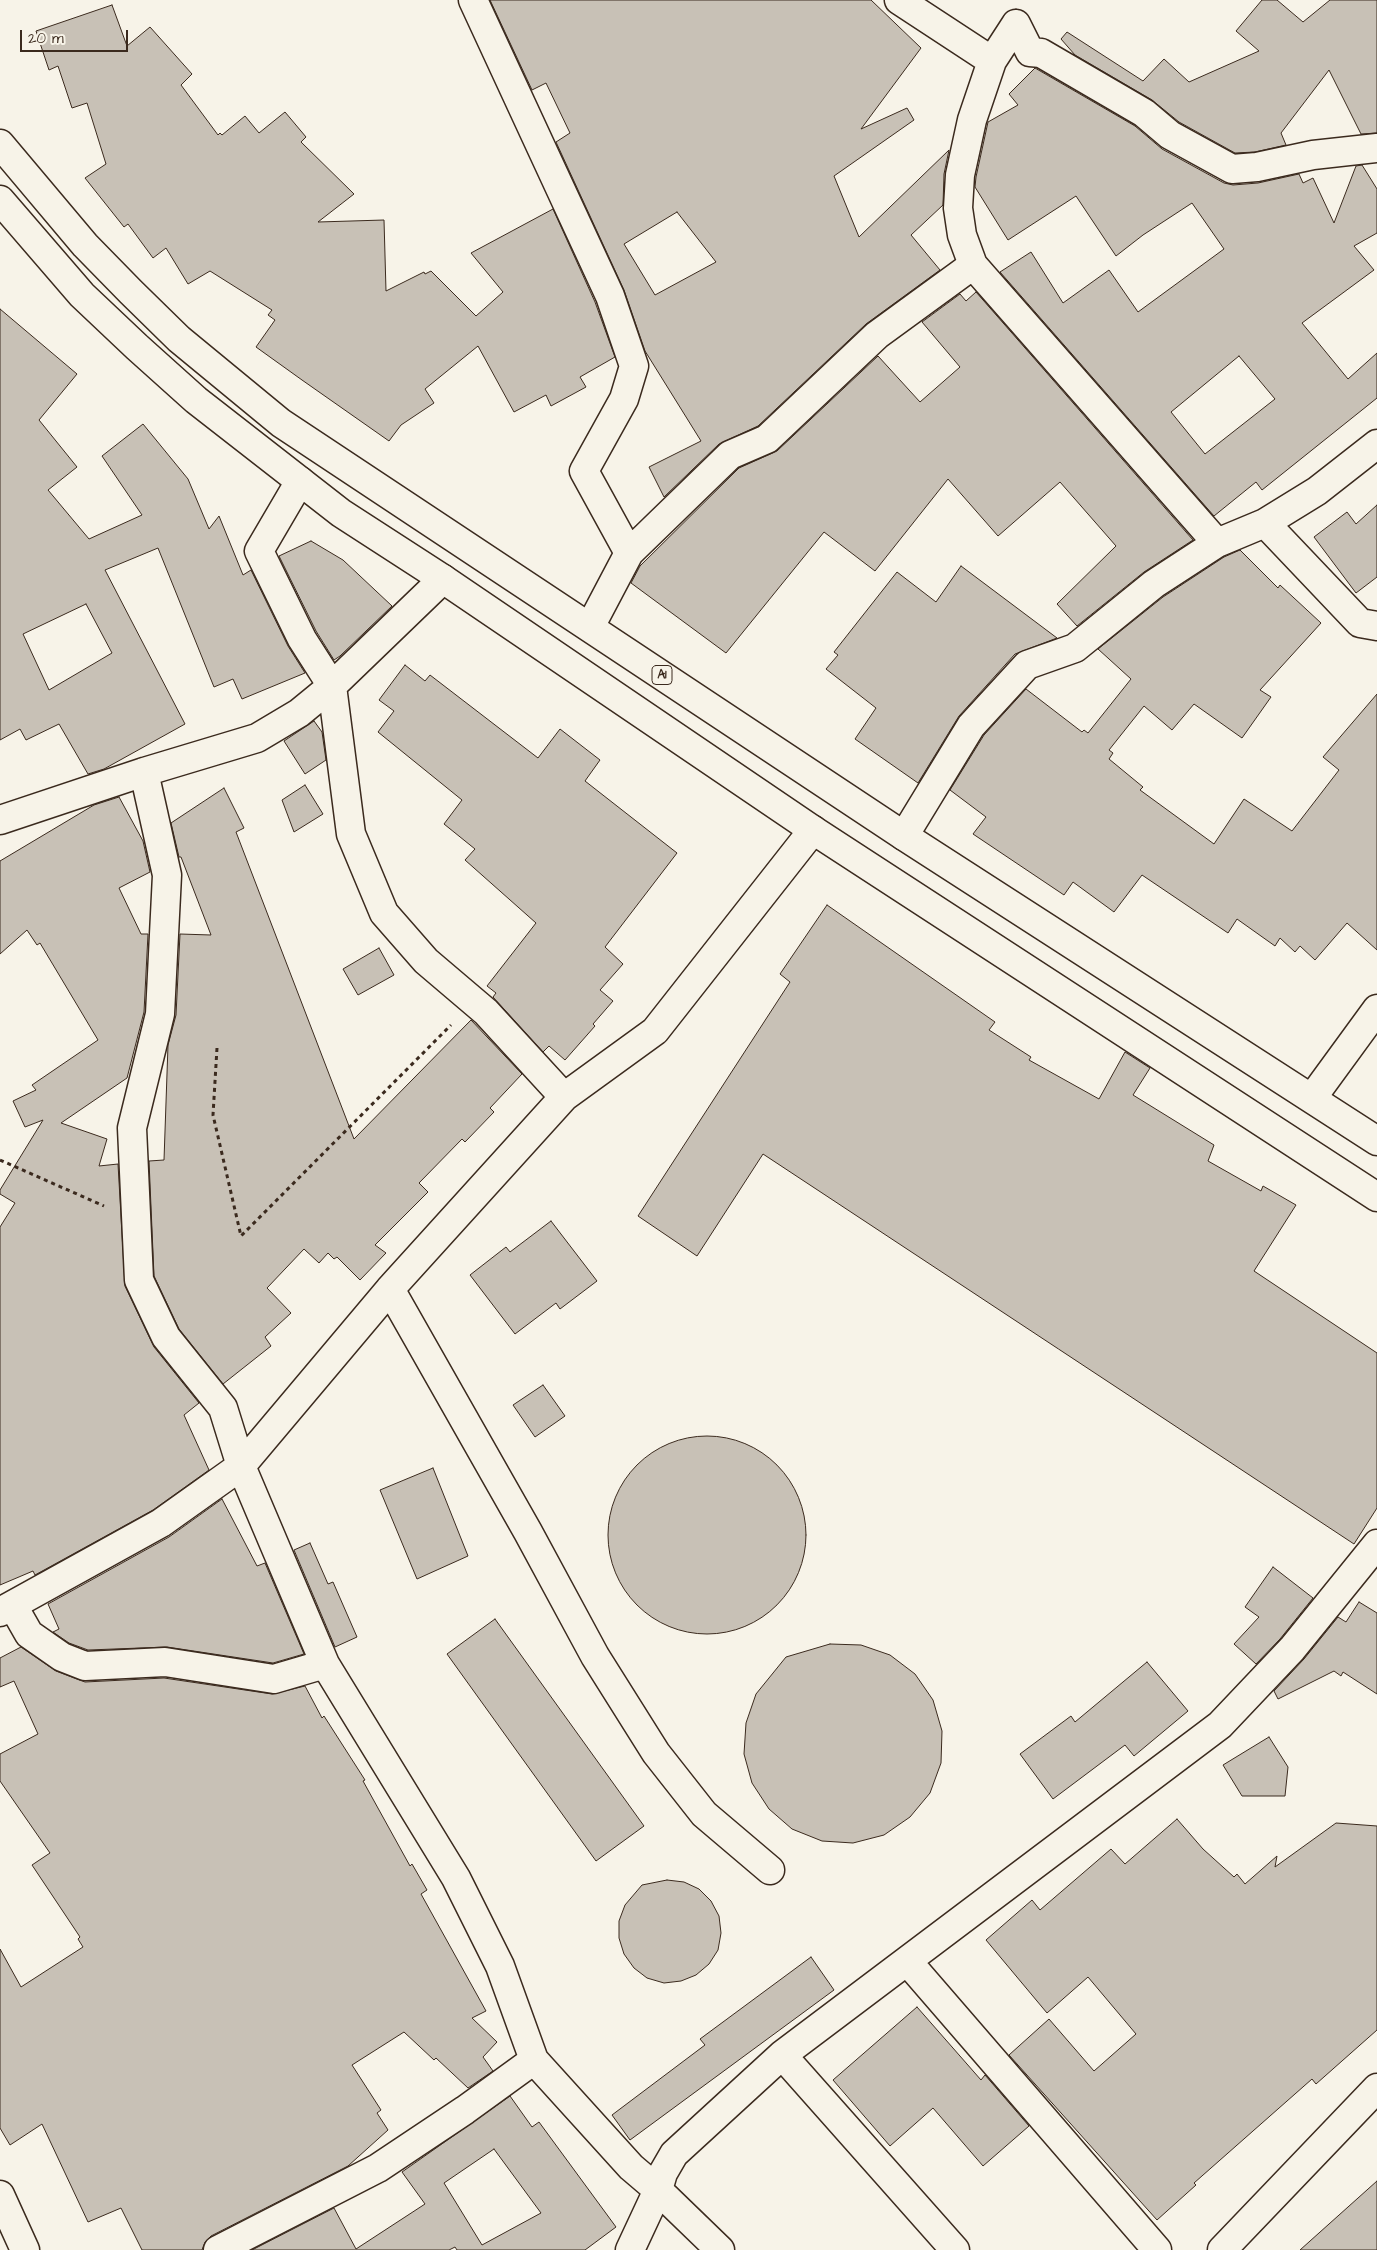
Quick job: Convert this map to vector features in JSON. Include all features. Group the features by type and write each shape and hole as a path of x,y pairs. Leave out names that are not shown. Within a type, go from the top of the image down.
{"main road":[{"path":"473,0 610,296 634,366 624,399 584,471 630,553"},
{"path":"899,0 992,62"},
{"path":"1216,543 972,264 962,235 958,208 960,175 972,120 992,62 1016,24 1030,52 1041,53 1144,113 1170,135 1232,169 1257,167 1313,155 1377,148"},
{"name":"A1","path":"0,144 86,245 138,299 179,339 281,423 904,836 1377,1141"},
{"path":"0,200 82,295 138,347 196,400 341,513 443,579 813,830 1377,1197"},
{"path":"590,627 630,553 730,456 767,439 877,335 972,264"},
{"path":"904,836 971,726 1027,664 1075,648 1154,584 1216,543 1265,524 1317,491 1377,444"},
{"path":"300,481 259,552 302,639 332,686 351,834 384,913 426,961 475,1002 564,1097"},
{"path":"1265,524 1360,623 1377,626"},
{"path":"0,820 144,772 257,738 299,713 332,686 443,579"},
{"path":"144,772 167,875 160,1014 132,1128 140,1280 166,1337 223,1408 241,1466 325,1664 456,1878 500,1966 534,2060 631,2167 658,2190 720,2250"},
{"path":"325,1664 274,1679 165,1662 85,1666 62,1657 29,1634 6,1609 161,1523 241,1466 390,1289 564,1097 655,1031 813,830"},
{"path":"1312,1098 1377,1009"},
{"path":"390,1289 523,1524 595,1656 656,1753 704,1814 770,1870"},
{"path":"630,2250 658,2190 664,2172 674,2154 782,2055 908,1962 1220,1725 1292,1648 1377,1544"},
{"path":"908,1962 1157,2250"},
{"path":"782,2055 955,2250"},
{"path":"218,2250 378,2168 465,2110 534,2060"},
{"path":"1222,2250 1377,2088"},
{"path":"0,2195 25,2250"}],"path":[{"path":"217,1048 213,1115 241,1236 475,1002"},
{"path":"0,1160 136,1220"}],"building":[{"path":"490,0 871,0 921,48 861,129 907,108 914,120 834,176 859,237 949,150 944,174 943,205 911,235 940,270 866,324 758,426 719,444 664,497 649,467 701,441 645,351 624,290 556,142 570,133 546,83 532,90","holes":["677,212 716,262 655,295 624,244"]},
{"path":"1262,0 1277,0 1303,22 1330,0 1377,0 1377,133 1361,134 1329,70 1281,133 1286,145 1255,152 1235,153 1179,122 1152,100 1075,55 1061,39 1067,32 1143,81 1164,59 1189,82 1259,51 1236,31"},
{"path":"112,5 127,46 150,27 192,74 181,85 218,135 220,133 222,135 245,116 259,133 285,112 306,137 301,142 354,194 318,222 384,220 386,291 424,272 425,274 431,271 476,316 503,292 471,253 553,209 595,302 615,357 580,377 586,387 551,406 546,395 514,412 478,346 425,389 434,403 401,425 389,441 256,347 275,320 268,315 272,310 210,271 188,284 166,248 153,258 128,224 124,227 85,178 106,164 87,103 72,108 58,66 49,70 36,31"},
{"path":"1035,68 1135,126 1162,149 1224,183 1233,185 1258,183 1299,174 1303,183 1313,178 1334,223 1356,166 1362,165 1377,189 1377,233 1354,246 1374,270 1302,323 1348,379 1377,353 1377,398 1262,490 1256,482 1214,516 1000,272 1031,252 1063,303 1109,270 1138,312 1224,249 1192,203 1143,235 1116,256 1076,196 1008,240 975,187 988,122 1018,105 1009,94","holes":["1239,356 1275,399 1205,454 1171,412"]},
{"path":"976,292 1193,540 1144,572 1077,626 1057,604 1116,546 1060,482 998,536 948,479 875,571 824,532 726,653 631,583 640,566 739,468 777,451 878,356 920,402 960,367 922,322 960,294 966,301"},
{"path":"0,309 77,374 39,420 77,467 48,490 89,539 142,515 102,456 143,424 188,479 209,529 219,516 243,575 251,570 288,646 305,673 242,699 233,679 214,687 158,548 105,570 185,724 104,769 88,774 59,724 26,740 20,729 0,740","holes":["86,604 112,653 49,690 23,634"]},
{"path":"1377,505 1377,577 1356,593 1314,537 1347,512 1356,524"},
{"path":"311,541 343,560 392,606 334,660 316,631 279,556"},
{"path":"1240,550 1278,588 1280,585 1321,623 1260,690 1271,697 1242,738 1194,704 1172,730 1144,706 1109,750 1113,753 1109,759 1143,787 1140,790 1214,844 1244,799 1292,831 1339,770 1323,757 1377,694 1377,950 1347,923 1315,960 1300,946 1295,952 1280,938 1275,946 1237,919 1228,933 1142,875 1114,912 1073,882 1064,895 973,834 986,817 950,790 984,735 1026,689 1082,732 1084,730 1088,733 1131,679 1098,649 1163,597 1224,557"},
{"path":"961,566 1057,638 1015,654 959,716 918,783 855,739 876,708 826,669 838,655 834,652 897,572 936,602"},
{"path":"405,665 425,681 430,675 538,758 560,729 600,760 585,781 677,853 605,947 623,964 600,990 613,1001 593,1024 595,1026 565,1060 549,1046 543,1052 493,997 496,993 487,986 536,923 465,860 475,849 444,824 462,800 378,732 394,711 379,700"},
{"path":"314,721 322,732 326,760 305,774 284,741"},
{"path":"305,785 323,814 294,832 282,800"},
{"path":"224,788 244,828 236,832 354,1139 471,1020 522,1074 490,1108 494,1112 465,1142 462,1139 419,1183 428,1192 375,1245 386,1253 360,1280 337,1257 334,1259 328,1253 319,1263 304,1249 267,1288 291,1313 265,1337 271,1346 223,1384 179,1329 154,1276 149,1161 164,1160 168,1045 176,1015 180,934 211,935 181,857 179,857 171,823"},
{"path":"119,797 143,841 150,872 119,888 141,934 148,934 144,1012 127,1078 61,1123 107,1139 99,1166 118,1164 125,1286 154,1347 199,1403 184,1415 209,1470 153,1510 35,1575 33,1571 0,1585 0,1227 15,1203 0,1194 0,1190 43,1120 25,1127 13,1101 36,1090 32,1085 98,1040 40,943 37,945 27,930 0,954 0,861 94,805"},
{"path":"827,905 995,1022 989,1030 1031,1057 1029,1060 1099,1099 1125,1052 1150,1068 1133,1095 1214,1145 1208,1161 1261,1191 1263,1186 1296,1205 1254,1271 1377,1353 1377,1508 1354,1544 763,1154 697,1256 638,1216 790,982 780,974"},
{"path":"379,948 394,975 358,995 343,969"},
{"path":"551,1221 597,1281 560,1309 556,1303 515,1334 470,1275 506,1247 510,1252"},
{"path":"543,1385 565,1416 535,1437 513,1405"},
{"path":"697,1436 717,1436 745,1443 770,1458 784,1472 799,1497 806,1525 806,1545 799,1573 784,1598 770,1612 745,1627 736,1630 717,1634 697,1634 669,1627 644,1612 630,1598 615,1573 612,1564 608,1545 608,1525 615,1497 630,1472 644,1458 669,1443 678,1440"},
{"path":"433,1468 468,1556 417,1579 380,1490"},
{"path":"222,1499 257,1566 265,1563 304,1654 273,1663 167,1647 88,1650 69,1643 53,1632 59,1629 48,1604 169,1537"},
{"path":"310,1543 328,1584 333,1582 357,1637 335,1647 294,1550"},
{"path":"1273,1567 1313,1598 1280,1639 1256,1664 1234,1644 1259,1617 1245,1607"},
{"path":"1359,1602 1377,1613 1377,1694 1343,1672 1341,1676 1334,1671 1278,1699 1274,1691 1304,1659 1338,1617 1346,1622"},
{"path":"495,1619 644,1826 596,1861 447,1654"},
{"path":"830,1644 861,1645 890,1655 915,1674 933,1700 942,1731 941,1763 930,1793 910,1817 884,1835 853,1843 822,1841 792,1829 769,1809 752,1783 744,1754 746,1723 756,1694 786,1657"},
{"path":"21,1647 56,1671 85,1682 164,1678 272,1694 305,1686 322,1718 324,1716 365,1780 363,1781 410,1866 412,1864 427,1890 421,1894 486,2011 472,2018 497,2042 483,2057 493,2071 468,2088 436,2058 434,2060 404,2032 352,2065 381,2110 377,2113 388,2130 348,2166 211,2236 205,2242 202,2250 142,2250 121,2208 88,2222 42,2124 10,2145 0,2128 0,1949 21,1987 83,1947 78,1939 80,1937 32,1865 50,1853 0,1781 0,1754 38,1734 14,1681 0,1687 0,1658"},
{"path":"1147,1662 1188,1711 1134,1756 1125,1745 1053,1799 1020,1754 1071,1716 1075,1722"},
{"path":"1269,1737 1288,1767 1285,1796 1242,1796 1223,1765"},
{"path":"1177,1819 1203,1849 1234,1877 1237,1874 1245,1884 1277,1856 1275,1867 1336,1823 1377,1826 1377,2030 1316,2084 1312,2079 1194,2183 1196,2185 1157,2220 1009,2055 1049,2019 1094,2071 1136,2034 1088,1977 1047,2013 986,1940 1032,1900 1040,1910 1111,1849 1125,1864"},
{"path":"667,1880 684,1882 699,1889 711,1901 719,1916 721,1933 718,1950 709,1964 696,1975 681,1981 664,1983 647,1978 634,1968 624,1954 619,1938 619,1921 625,1905 642,1885"},
{"path":"811,1957 834,1990 630,2140 612,2115 705,2045 700,2039"},
{"path":"917,2007 981,2080 985,2075 1029,2126 983,2166 933,2108 890,2146 833,2080"},
{"path":"510,2096 532,2127 539,2122 616,2227 585,2250 457,2250 455,2247 449,2250 252,2250 334,2208 356,2249 425,2204 402,2172","holes":["494,2149 541,2213 482,2245 444,2183"]},
{"path":"1377,2181 1377,2250 1300,2250"}]}
